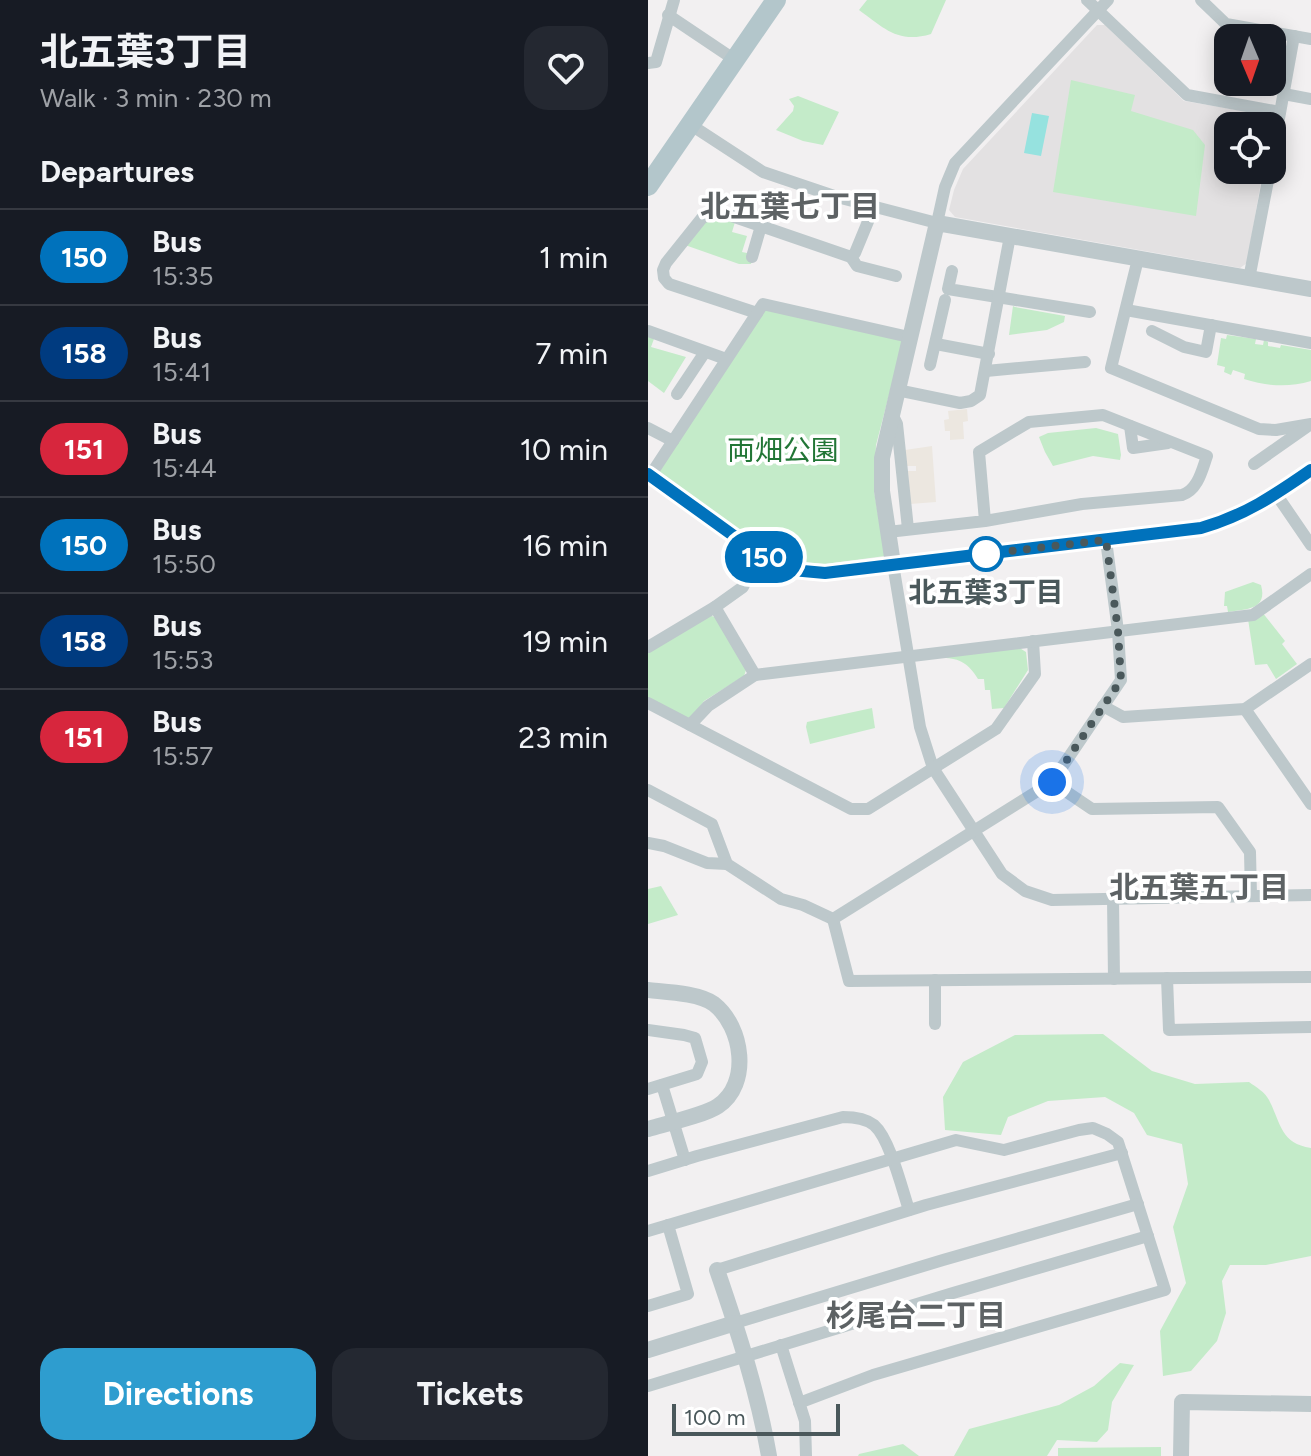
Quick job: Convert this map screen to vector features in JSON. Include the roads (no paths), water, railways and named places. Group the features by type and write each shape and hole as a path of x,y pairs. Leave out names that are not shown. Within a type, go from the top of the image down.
{"main road":[{"path":"648,186 776,0"}],"street":[{"path":"648,63 656,62 674,0"},
{"path":"1087,0 1187,95 1280,112 1284,96"},
{"path":"1108,0 955,163 945,187 882,458 882,491 920,727 933,768 1002,874 1025,891 1052,900 1311,895"},
{"path":"1201,0 1216,5 1226,24 1311,39"},
{"path":"668,15 735,60"},
{"path":"1286,82 1294,36"},
{"path":"1286,94 1311,99"},
{"path":"691,125 763,172 874,207 937,223 1311,289"},
{"path":"1249,279 1267,184"},
{"path":"851,257 874,207"},
{"path":"757,313 669,284 664,278 666,263 706,215 717,211 851,257 857,266 896,276"},
{"path":"752,257 761,226"},
{"path":"897,390 960,403 980,395 1010,236"},
{"path":"1138,259 1111,368 1259,429 1276,430 1311,424"},
{"path":"952,271 948,289 1090,312"},
{"path":"930,365 945,300"},
{"path":"909,337 763,304 649,475 759,554 792,570 825,573 1201,528 1237,516 1311,470"},
{"path":"1126,310 1311,343"},
{"path":"1152,331 1184,347 1206,352 1211,325"},
{"path":"648,331 726,359"},
{"path":"936,344 989,354"},
{"path":"677,394 705,352"},
{"path":"986,371 1085,362"},
{"path":"892,414 897,424 908,529"},
{"path":"888,532 985,521 1082,504 1189,492 1207,456 1103,415 1029,422 979,452 985,521"},
{"path":"1254,464 1311,424"},
{"path":"1130,426 1133,448 1171,442"},
{"path":"648,428 673,441"},
{"path":"1276,494 1311,545"},
{"path":"833,919 1052,782 1121,680 1106,540"},
{"path":"648,647 743,587 759,554"},
{"path":"690,725 708,706 755,675 1253,615 1311,574"},
{"path":"715,607 755,675"},
{"path":"648,703 851,809 868,809 996,729 1035,674 1033,641"},
{"path":"1103,706 1123,717 1245,709 1307,666 1311,680"},
{"path":"1245,709 1311,804"},
{"path":"1052,782 1092,809 1218,807 1250,852 1251,896"},
{"path":"648,790 712,824 727,864"},
{"path":"648,843 707,863 727,864 781,899 833,919"},
{"path":"1113,898 1114,979"},
{"path":"833,919 849,981 1311,977"},
{"path":"1167,978 1169,1030 1311,1027"},
{"path":"935,980 935,1024"},
{"path":"648,990 689,995 712,1002 724,1015 734,1034 739,1055 739,1075 732,1094 716,1107 648,1129"},
{"path":"648,1030 695,1038 702,1062 697,1074 648,1089"},
{"path":"662,1085 685,1160"},
{"path":"648,1171 843,1117 857,1117 876,1126 883,1137 909,1210"},
{"path":"648,1231 956,1140 1004,1150 1093,1128 1118,1142 1165,1290 873,1375 799,1403"},
{"path":"769,1456 745,1356 717,1270 909,1210 1122,1153"},
{"path":"648,1350 1138,1204"},
{"path":"648,1306 688,1294 668,1225"},
{"path":"648,1386 1148,1236"},
{"path":"781,1345 805,1421 806,1456"},
{"path":"1181,1456 1182,1402 1311,1404"}],"water":[{"path":"1032,113 1049,116 1041,156 1024,153"}],"place":[{"name":"北五葉3丁目","path":"986,554"}],"district":[{"name":"北五葉七丁目","path":"790,206"},
{"name":"北五葉五丁目","path":"1199,887"},
{"name":"杉尾台二丁目","path":"916,1315"}],"park label":[{"name":"両畑公園","path":"783,450"}]}
